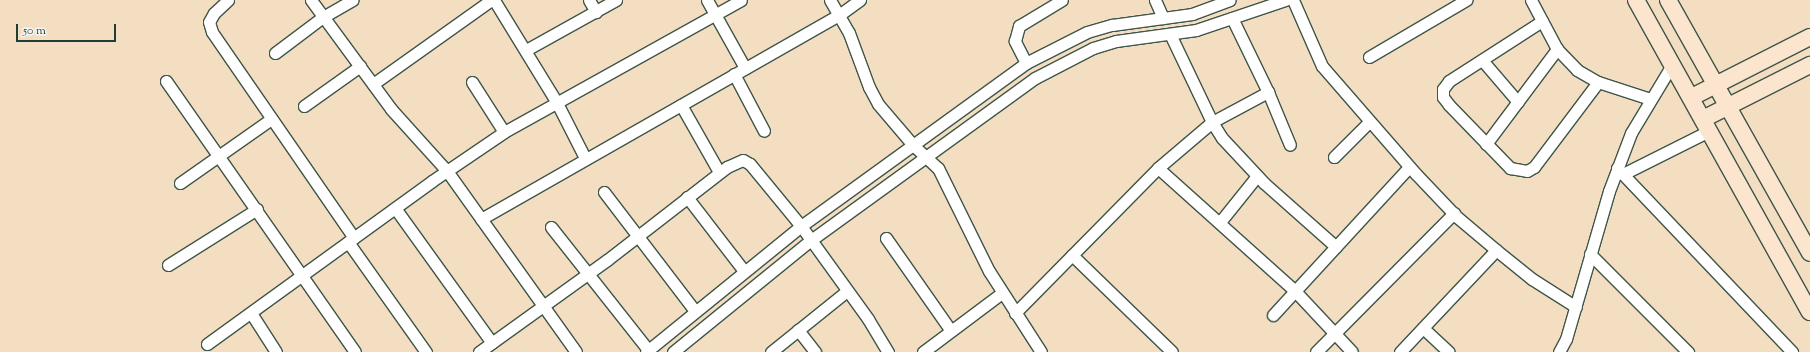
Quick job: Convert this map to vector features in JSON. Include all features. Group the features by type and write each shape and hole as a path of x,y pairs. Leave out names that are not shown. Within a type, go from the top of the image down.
{"main road":[{"path":"1636,0 1692,97 1810,312"},
{"path":"1668,0 1810,253"},
{"path":"1692,97 1810,37"},
{"path":"1706,125 1728,107 1810,65"}],"street":[{"path":"228,0 214,12 209,22 212,32 426,352"},
{"path":"311,0 391,109 447,171 542,307 576,352"},
{"path":"275,53 323,17 353,0"},
{"path":"373,84 492,0 526,50 557,103 585,158"},
{"path":"589,0 596,12"},
{"path":"526,50 616,0"},
{"path":"707,0 745,68"},
{"path":"207,344 301,275 504,132 741,0"},
{"path":"830,0 839,15 878,104 913,145 926,156 945,178 989,271 1041,352"},
{"path":"481,219 585,158 839,15 860,0"},
{"path":"1026,63 1015,41 1019,26 1062,0"},
{"path":"1155,0 1163,18"},
{"path":"673,352 811,240 1035,78 1071,58 1116,42 1196,30 1285,0"},
{"path":"1293,0 1322,66 1409,167 1454,214 1496,250 1532,279 1576,307"},
{"path":"1369,57 1466,0"},
{"path":"1530,0 1557,49 1578,70 1598,82 1650,99"},
{"path":"551,227 647,351 694,311 801,226 1026,63 1087,32 1112,25 1192,14 1226,1"},
{"path":"1232,18 1268,92 1290,145"},
{"path":"1542,21 1449,81 1443,89 1443,97 1510,168 1527,171 1534,167 1598,82"},
{"path":"1170,34 1212,122 1235,154 1257,176 1336,247"},
{"path":"1486,144 1557,49"},
{"path":"1482,60 1518,102"},
{"path":"1563,350 1590,254 1620,171 1631,133 1650,99 1673,63"},
{"path":"304,106 360,66"},
{"path":"734,74 764,131"},
{"path":"166,81 220,155 355,352"},
{"path":"472,82 504,132"},
{"path":"1015,313 1158,168 1212,122 1268,92"},
{"path":"681,104 719,172"},
{"path":"180,183 271,119"},
{"path":"1334,157 1369,122"},
{"path":"1620,171 1706,125"},
{"path":"479,352 587,274 719,172 734,162 743,160 750,164 801,226 888,352"},
{"path":"1273,315 1409,167"},
{"path":"1158,168 1220,222 1295,292 1352,352"},
{"path":"1620,171 1792,352"},
{"path":"1220,222 1257,176"},
{"path":"604,192 639,235 694,311"},
{"path":"687,198 744,271"},
{"path":"395,208 492,343"},
{"path":"168,265 257,209"},
{"path":"1316,352 1454,214"},
{"path":"886,238 952,331"},
{"path":"1400,352 1496,250"},
{"path":"1072,254 1172,352"},
{"path":"1590,254 1688,352"},
{"path":"771,352 847,291"},
{"path":"923,352 1002,293"},
{"path":"251,313 276,352"},
{"path":"1423,328 1448,352"},
{"path":"798,330 815,352"}]}
